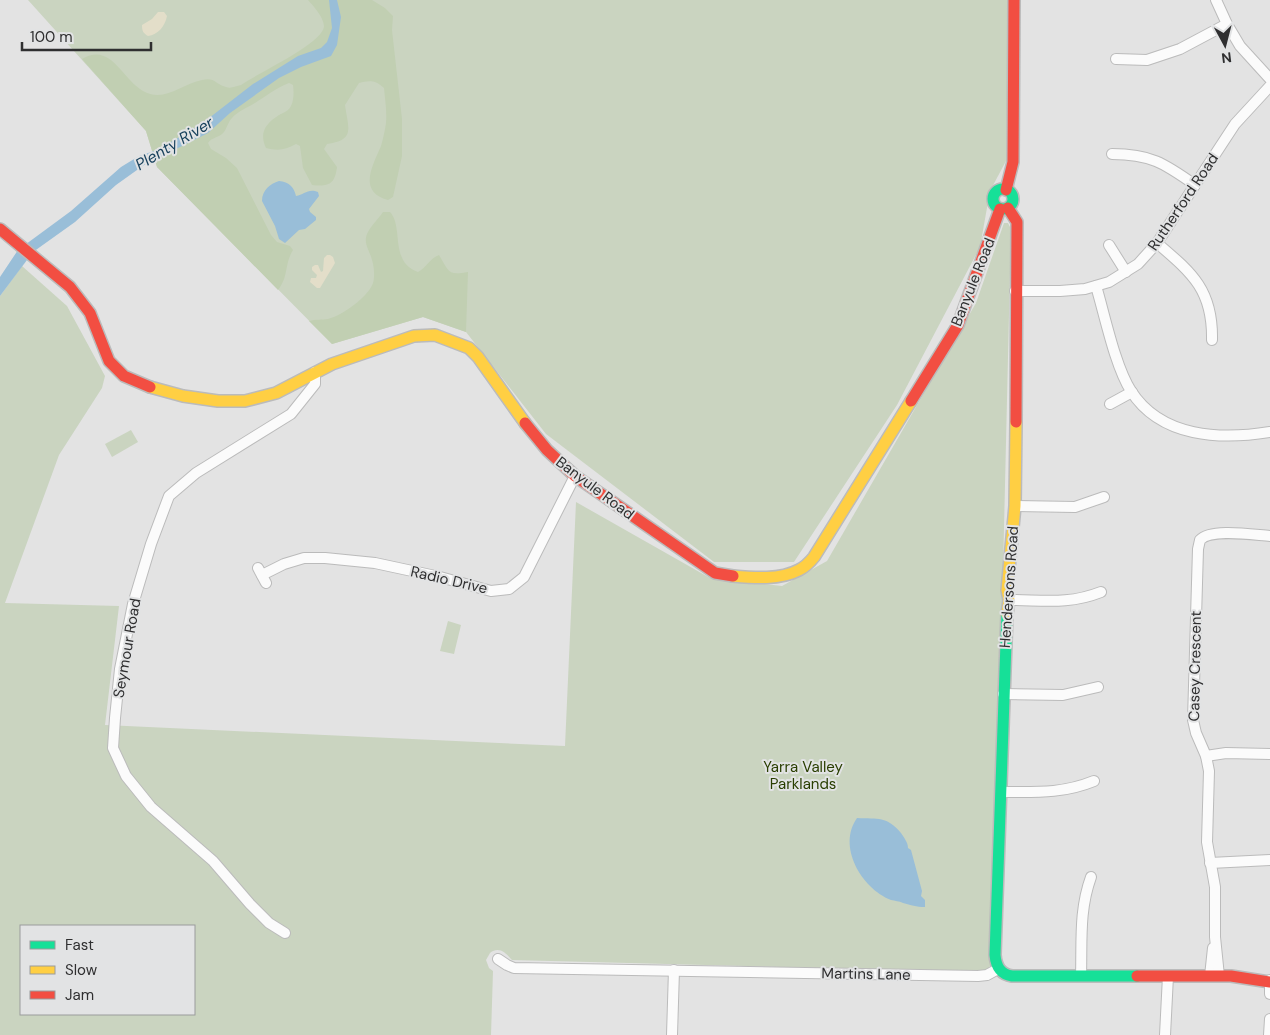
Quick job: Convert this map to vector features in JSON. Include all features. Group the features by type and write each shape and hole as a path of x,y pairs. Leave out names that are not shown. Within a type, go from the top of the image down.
{"street":[{"path":"1004,208 1012,203 1012,196 1006,190 1014,162 1014,0"},
{"path":"1216,0 1240,46 1270,79"},
{"path":"1116,59 1147,60 1180,49 1227,24"},
{"name":"Rutherford Road","path":"1015,291 1074,291 1109,282 1138,264 1157,243 1235,124 1270,86"},
{"path":"1112,154 1130,154 1152,158 1168,166 1195,185"},
{"name":"Hendersons Road","path":"998,969 995,954 1001,792 1002,694 1015,506 1015,291 1017,222 1004,208"},
{"name":"Banyule Road","path":"0,229 70,287 90,313 109,361 124,376 150,387 218,401 245,401 276,393 332,364 414,336 434,335 469,348 478,357 541,444 561,465 715,573 740,578 782,575 801,569 814,557 958,325 1004,208"},
{"path":"1157,243 1184,266 1199,284 1212,317 1212,340"},
{"path":"1109,245 1126,272"},
{"path":"1096,286 1117,355 1132,392 1148,410 1162,420 1190,432 1224,436 1270,432"},
{"name":"Seymour Road","path":"285,933 269,923 213,861 151,807 126,776 114,748 115,718 120,669 133,604 151,544 169,496 196,473 291,414 315,384 315,372"},
{"path":"1110,404 1132,392"},
{"name":"Radio Drive","path":"262,575 284,564 304,558 325,558 375,564 440,577 491,591 509,588 524,577 575,476"},
{"path":"1015,506 1074,507 1104,497"},
{"name":"Casey Crescent","path":"1214,976 1216,901 1207,842 1209,776 1206,756 1196,733 1193,714 1199,544 1204,535 1270,536"},
{"path":"1009,600 1062,602 1086,598 1101,592"},
{"path":"1002,694 1063,695 1098,687"},
{"path":"1206,756 1226,753 1270,754"},
{"path":"1001,792 1061,791 1094,781"},
{"path":"1211,866 1270,860"},
{"path":"1081,976 1082,912 1092,877"},
{"name":"Martins Lane","path":"498,959 514,968 978,976 987,975 998,969"},
{"path":"998,969 1007,976 1231,976 1259,974 1270,980 1270,994"},
{"path":"672,1035 674,970"},
{"path":"1165,1035 1168,976"},
{"path":"1269,1035 1270,1019"}],"green space":[{"path":"28,0 1009,0 1006,161 990,191 980,247 897,405 794,562 714,562 546,434 466,332 423,317 332,344 157,167 146,131"},
{"path":"308,0 372,0 385,8 393,16 392,30 402,119 402,156 393,197 388,200 378,196 370,184 370,177 374,161 381,146 386,123 386,110 384,88 372,81 359,83 345,105 348,126 346,136 336,142 327,144 324,149 337,167 333,181 327,185 312,185 303,168 300,146 296,144 285,149 274,149 266,148 264,143 263,133 267,125 291,107 293,85 289,83 237,113 224,132 208,143 211,149 226,158 237,168 271,235 277,242 290,246 293,250 288,261 284,280 278,290 157,167 146,131 82,59 92,55 101,55 108,58 135,85 151,94 166,94 206,79 222,86 234,87 241,85 288,58 313,41 321,33 324,26 322,19"},
{"path":"383,212 390,212 394,218 400,253 403,261 409,267 418,272 439,255 452,273 468,272 466,332 423,317 332,344 309,321 328,319 341,314 366,294 374,281 374,272 366,238 370,229"},
{"name":"Yarra Valley Parklands","path":"1004,223 1008,223 1011,229 1003,571 990,966 988,970 979,972 512,960 505,953 496,950 490,953 486,960 489,968 493,971 491,1035 0,1035 0,296 22,266 67,306 105,376 102,388 59,455 5,603 119,606 105,725 565,746 576,502 710,578 782,586 827,561 976,303"},
{"path":"131,430 138,442 112,457 105,444"},
{"path":"448,621 461,625 454,654 440,651"}],"sand":[{"path":"158,12 164,12 167,16 165,23 158,32 148,36 143,32 142,25 152,19"},
{"path":"327,255 333,257 335,263 320,288 317,288 310,282 311,278 316,278 317,275 312,270 312,267 318,265 321,272 323,271 324,258"}],"water":[{"name":"Plenty River","path":"329,0 337,0 341,17 337,45 331,56 301,67 279,78 230,113 208,133 144,165 116,185 75,222 33,252 0,296 0,277 18,250 71,211 121,167 139,156 157,150 200,125 253,84 298,56 321,48 327,42 332,28"},
{"path":"279,181 290,185 296,196 311,191 318,192 319,196 309,209 316,217 316,220 305,229 299,230 285,243 279,239 275,226 262,201 263,194 267,188"},
{"path":"857,818 882,819 901,833 907,842 908,848 911,850 922,891 921,896 925,900 925,907 891,900 870,886 862,876 855,865 851,853 851,829"}],"traffic: fast":[{"path":"1003,189 1010,192 1013,199 1010,206 1003,209 996,206 993,199 996,192 1003,189"},
{"path":"1007,614 996,963 999,969 1012,976 1137,976"}],"traffic: slow":[{"path":"150,387 183,396 218,401 245,401 276,393 332,364 414,336 435,335 469,348 478,357 525,423"},
{"path":"733,576 775,577 792,573 809,563 911,401"},
{"path":"1007,614 1009,600 1007,590 1015,506 1016,422"}],"traffic: jam":[{"path":"1006,190 1013,162 1014,0"},
{"path":"1008,208 1017,222 1016,422"},
{"path":"911,401 958,325 1000,209"},
{"path":"0,229 70,287 90,313 109,361 124,376 150,387"},
{"path":"525,423 547,450 575,476 715,573 733,576"},
{"path":"1137,976 1231,976 1270,982"}]}
